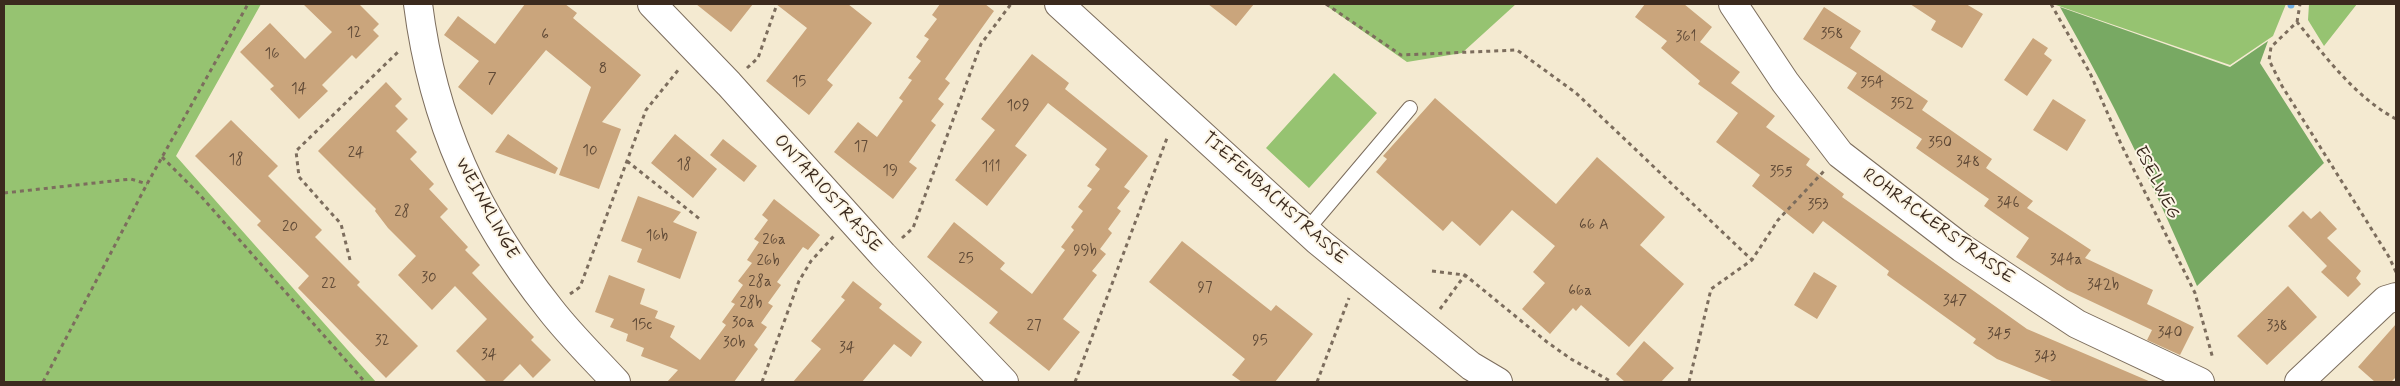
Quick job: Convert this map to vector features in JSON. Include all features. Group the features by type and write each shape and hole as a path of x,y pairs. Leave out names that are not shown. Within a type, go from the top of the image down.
{"street":[{"name":"WEINKLINGE","path":"418,4 423,43 439,110 465,177 501,243 550,310 616,382"},
{"name":"ONTARIOSTRASSE","path":"652,4 729,84 882,255 1004,382"},
{"name":"TIEFENBACHSTRASSE","path":"1059,4 1306,230 1425,330 1471,366 1498,382"},
{"name":"ROHRACKERSTRASSE","path":"1733,4 1785,82 1840,154 1962,248 2076,324 2207,373"},
{"path":"2299,382 2386,300 2396,298"}],"lane":[{"path":"1306,230 1410,108"}],"path":[{"path":"43,382 147,184 248,4"},
{"path":"729,84 758,58 777,4"},
{"path":"882,255 913,228 981,44 1011,4"},
{"path":"1326,4 1401,55 1517,50 1576,92 1752,260"},
{"name":"ESELWEG","path":"2051,4 2090,73 2121,144 2195,293 2207,373"},
{"path":"2300,4 2297,22 2271,47 2269,60 2282,86 2389,257 2396,272"},
{"path":"2297,22 2335,69 2382,111 2396,119"},
{"path":"350,260 341,224 299,177 296,151 401,49 423,43"},
{"path":"550,310 580,287 646,110 695,48"},
{"path":"1075,382 1176,111"},
{"path":"1689,382 1711,290 1752,260 1778,220 1840,154"},
{"path":"162,157 199,194 365,382"},
{"path":"627,162 701,220"},
{"path":"4,193 131,180 147,184"},
{"path":"762,382 799,281 811,261 850,219"},
{"path":"1432,270 1465,275 1547,342 1571,359 1612,382"},
{"path":"1425,330 1465,275"},
{"path":"1316,382 1350,295 1362,304 1376,289"}],"green space":[{"path":"4,4 261,4 176,156 376,382 4,382"},
{"path":"1324,4 1516,4 1462,53 1407,62"},
{"path":"2053,4 2286,4 2273,36 2230,65"},
{"path":"2309,4 2357,4 2324,46 2308,20"},
{"path":"2060,7 2230,67 2268,41 2260,63 2324,163 2197,286 2132,145"},
{"path":"1334,73 1377,113 1309,188 1266,148"}],"building":[{"path":"303,4 359,4 379,24 373,30 379,36 356,59 352,55 322,85 328,91 299,119 270,89 274,86 240,52 270,23 305,59 332,32"},
{"path":"525,4 565,4 577,13 573,18 641,75 602,122 621,129 599,189 559,175 591,87 546,50 492,115 458,87 479,61 444,35 458,16 495,44"},
{"path":"696,4 753,4 731,32"},
{"path":"776,4 848,4 872,23 827,80 833,85 809,115 766,81 807,28"},
{"path":"940,4 985,4 994,11 945,79 950,83 938,99 944,104 931,121 936,125 909,162 917,168 893,199 834,152 858,122 877,137 903,101 899,98 912,80 908,78 921,61 916,57 929,39 924,36 937,19 932,15"},
{"path":"1208,4 1254,4 1236,26"},
{"path":"1645,4 1684,4 1712,27 1700,42 1740,72 1731,83 1775,116 1766,127 1810,159 1806,165 1844,194 1842,197 2027,329 2151,382 2054,382 1997,359 1973,343 1976,339 1887,275 1889,271 1823,221 1813,234 1752,186 1760,175 1716,142 1738,113 1698,84 1700,81 1661,48 1667,41 1635,17"},
{"path":"1910,4 1966,4 1983,14 1962,48 1931,30 1936,21"},
{"path":"1824,7 1861,31 1850,48 1928,101 1922,110 1992,159 1986,168 2033,201 2027,208 2091,250 2085,258 2153,290 2147,304 2194,327 2180,355 2147,340 2152,330 2067,290 2016,257 2029,238 1984,206 1989,199 1916,148 1922,139 1847,88 1857,73 1803,39"},
{"path":"2033,38 2048,48 2044,54 2052,60 2027,96 2004,80"},
{"path":"1032,54 1069,83 1065,89 1148,156 1124,187 1130,191 1117,208 1121,211 1108,229 1112,233 1100,249 1106,254 1092,271 1097,275 1063,319 1080,332 1049,371 989,323 998,312 927,257 954,222 1005,263 1000,269 1032,294 1065,250 1061,247 1074,230 1071,227 1083,211 1078,207 1092,189 1087,186 1100,169 1095,165 1107,149 1048,103 1015,146 1027,155 987,206 955,180 995,130 981,119"},
{"path":"386,82 402,99 395,106 408,119 396,131 417,152 410,159 434,184 429,189 448,209 440,217 468,247 465,250 480,265 472,273 534,337 531,340 551,360 533,378 520,364 502,382 487,382 456,351 487,319 455,286 432,310 398,275 416,256 388,228 375,211 376,209 318,151"},
{"path":"1435,98 1556,204 1597,157 1665,217 1640,245 1684,284 1629,347 1581,305 1576,311 1573,308 1550,334 1522,309 1545,283 1533,272 1555,246 1512,210 1480,246 1452,221 1443,231 1376,172 1387,159 1383,156"},
{"path":"2053,99 2086,120 2067,151 2033,130"},
{"path":"231,120 278,166 268,176 322,230 315,237 360,282 357,285 418,346 386,378 298,288 309,276 257,225 261,221 195,156"},
{"path":"508,134 558,168 555,174 495,152"},
{"path":"675,134 717,169 693,198 651,163"},
{"path":"723,139 757,166 744,182 710,155"},
{"path":"638,196 681,212 673,222 697,232 680,279 637,262 642,249 621,241"},
{"path":"774,199 820,235 808,250 803,247 777,282 781,285 768,303 773,306 761,323 767,327 754,345 758,349 734,382 667,382 678,370 641,356 644,348 626,341 628,334 610,327 614,319 595,312 609,275 645,289 640,304 658,311 655,318 675,326 670,337 700,360 726,325 722,322 735,304 731,302 743,285 738,281 752,263 747,260 759,242 754,239 768,220 762,215"},
{"path":"2303,211 2311,219 2320,211 2337,229 2327,238 2361,271 2356,278 2361,284 2348,297 2321,272 2327,266 2288,226"},
{"path":"1182,241 1271,311 1276,305 1313,334 1275,382 1242,382 1232,375 1245,359 1149,282"},
{"path":"1814,272 1837,286 1817,319 1794,305"},
{"path":"853,281 882,304 879,308 922,342 911,357 894,344 862,382 793,382 821,349 811,341 845,300 841,297"},
{"path":"2288,286 2317,317 2267,365 2237,336"},
{"path":"2396,324 2396,377 2391,382 2375,382 2358,367"},
{"path":"1644,341 1674,368 1661,382 1625,382 1616,374"}]}
